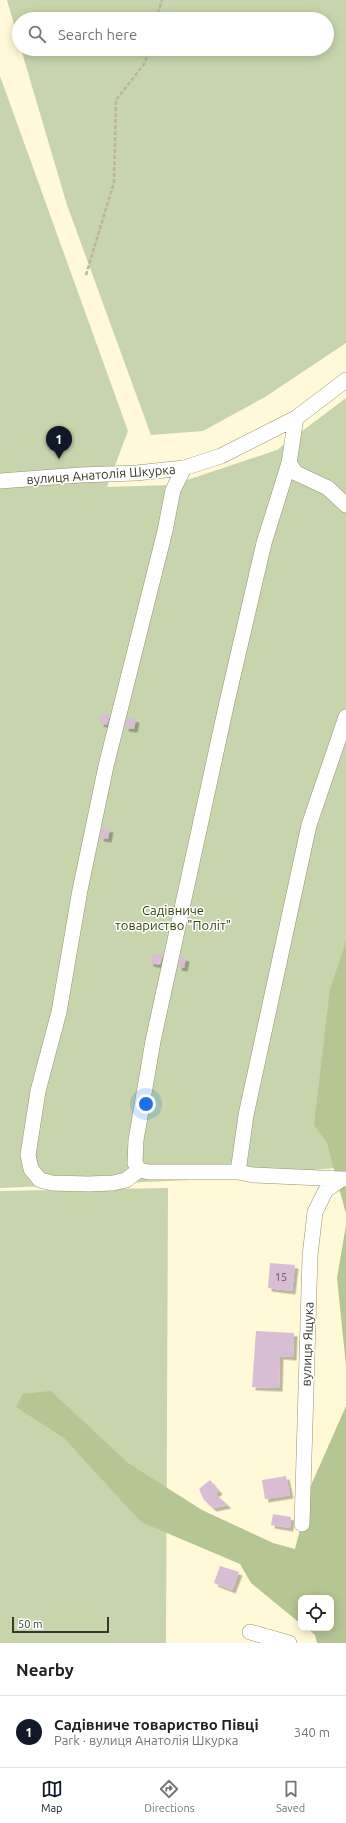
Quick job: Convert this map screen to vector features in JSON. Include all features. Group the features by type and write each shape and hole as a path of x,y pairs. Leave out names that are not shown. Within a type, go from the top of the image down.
{"street":[{"name":"вулиця Анатолія Шкурка","path":"0,482 80,475 136,473 184,468 221,456 296,418 346,380"},
{"path":"139,1170 136,1163 136,1140 153,1041 227,702 264,543 289,463 296,418"},
{"path":"289,463 296,473 328,488 346,505"},
{"path":"184,468 173,490 165,531 106,766 80,890 59,1012 38,1090 28,1155 31,1169 40,1180 52,1183 113,1183 126,1180 139,1170 149,1172 238,1172 344,1179"},
{"path":"238,1172 246,1115 309,825 346,718"},
{"name":"вулиця Ящука","path":"302,1524 310,1264 315,1212 326,1190 344,1179"},
{"path":"250,1632 289,1643"}],"path":[{"path":"158,12 162,0"},
{"path":"86,275 114,182 116,100 145,63 147,56"}],"green space":[{"path":"7,0 346,0 346,343 265,397 203,431 151,435 67,205 23,56 334,56 334,12 12,12 12,18"},
{"name":"Садівниче товариство \"Політ\"","path":"0,76 128,431 107,487 172,485 277,450 346,398 346,1167 216,1179 0,1188"},
{"path":"346,942 346,1214 327,1143 314,1125 330,989"},
{"path":"168,1188 166,1643 0,1643 0,1191"},
{"path":"346,1225 346,1366 337,1278"},
{"path":"51,1391 128,1463 202,1510 273,1543 295,1549 312,1483 346,1406 346,1643 317,1643 315,1635 310,1631 334,1631 334,1595 298,1595 298,1622 251,1583 240,1564 141,1522 64,1438 16,1407 23,1394"}],"building":[{"path":"101,714 110,715 107,725 100,723"},
{"path":"127,718 136,719 134,729 125,728"},
{"path":"102,828 110,829 108,839 100,838"},
{"path":"152,953 163,955 160,965 150,963"},
{"path":"180,957 186,958 184,968 178,967"},
{"path":"270,1263 295,1265 292,1291 268,1288"},
{"path":"256,1331 294,1333 293,1357 280,1356 279,1388 252,1387"},
{"path":"286,1476 290,1495 265,1499 262,1480"},
{"path":"210,1480 219,1491 215,1494 228,1505 213,1508 204,1500 199,1489"},
{"path":"273,1514 291,1517 290,1528 271,1525"},
{"path":"220,1566 239,1572 232,1590 214,1583"}],"place":[{"name":"Садівниче товариство Півці","path":"59,459"}]}
